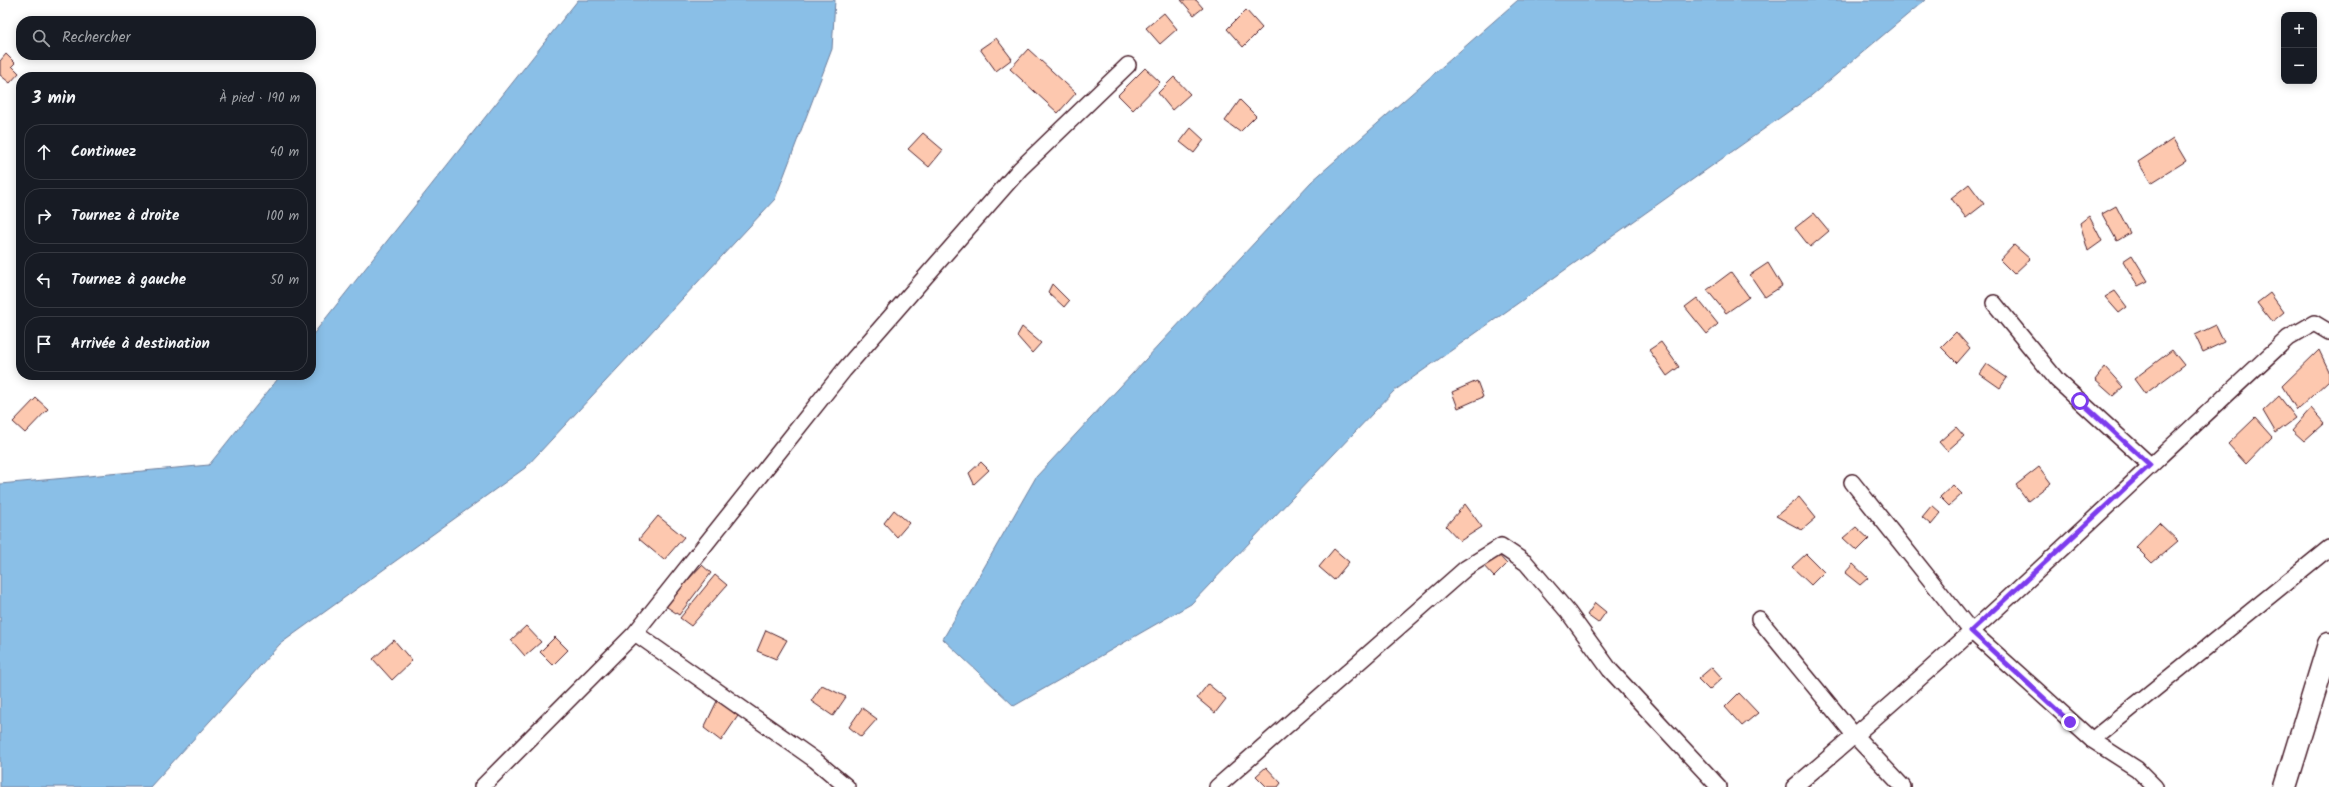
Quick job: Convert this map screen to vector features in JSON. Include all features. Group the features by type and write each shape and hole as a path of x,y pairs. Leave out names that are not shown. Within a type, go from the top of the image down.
{"street":[{"path":"482,787 635,633 844,370 918,284 1020,169 1128,64"},
{"path":"1994,303 2056,380 2150,465"},
{"path":"1794,787 1855,736 1971,631 2288,338 2314,323 2329,332"},
{"path":"1852,482 1971,631 2092,740 2137,769 2155,787"},
{"path":"1217,787 1466,568 1501,546 1526,563 1568,612 1610,670 1719,787"},
{"path":"2092,740 2329,548"},
{"path":"1759,619 1855,736 1903,787"},
{"path":"635,633 815,760 847,787"},
{"path":"2285,787 2329,644"}],"water":[{"path":"578,0 835,0 832,49 775,199 525,468 280,644 150,787 0,787 0,484 209,465 277,380 316,380 316,331"},
{"path":"1518,0 1925,0 1812,95 1394,391 1191,604 1014,706 943,639 1036,477 1311,182"}],"building":[{"path":"1181,0 1196,0 1203,8 1194,15"},
{"path":"1246,10 1262,28 1243,47 1227,29"},
{"path":"1164,13 1177,29 1160,44 1146,28"},
{"path":"996,38 1012,59 996,71 980,49"},
{"path":"1028,49 1076,93 1058,113 1010,69"},
{"path":"6,54 15,63 12,66 18,72 16,72 16,76 10,83 0,75 0,61"},
{"path":"1145,68 1160,82 1133,110 1118,95"},
{"path":"1174,77 1190,94 1172,110 1158,93"},
{"path":"1240,100 1256,116 1240,132 1225,121"},
{"path":"1191,128 1204,140 1194,153 1180,142"},
{"path":"923,133 943,150 929,167 908,149"},
{"path":"2173,139 2186,161 2151,183 2138,162"},
{"path":"1969,184 1984,204 1966,218 1951,198"},
{"path":"2116,206 2130,233 2117,241 2102,214"},
{"path":"1814,213 1829,231 1810,247 1795,228"},
{"path":"2089,216 2102,241 2088,251 2080,223"},
{"path":"2014,245 2030,259 2014,274 2000,260"},
{"path":"2132,255 2148,281 2138,286 2123,261"},
{"path":"1768,263 1782,286 1765,297 1750,275"},
{"path":"1731,272 1749,297 1726,313 1707,290"},
{"path":"1052,284 1069,301 1064,307 1048,292"},
{"path":"2115,291 2127,307 2119,313 2105,297"},
{"path":"2270,293 2284,312 2272,322 2257,303"},
{"path":"1697,298 1718,324 1707,334 1685,307"},
{"path":"2216,325 2224,342 2203,352 2195,335"},
{"path":"1022,327 1041,343 1032,353 1017,336"},
{"path":"1956,332 1970,348 1957,363 1941,347"},
{"path":"1661,342 1679,367 1667,376 1649,350"},
{"path":"2172,350 2184,365 2145,394 2134,379"},
{"path":"2319,350 2329,371 2329,380 2297,410 2282,386"},
{"path":"1987,364 2007,378 2000,388 1980,374"},
{"path":"2105,367 2123,387 2113,396 2095,380"},
{"path":"1477,381 1483,397 1458,408 1452,392"},
{"path":"2279,396 2296,418 2276,433 2263,411"},
{"path":"36,398 48,409 25,433 13,422"},
{"path":"2311,408 2324,423 2304,441 2292,430"},
{"path":"2255,418 2272,437 2246,464 2228,444"},
{"path":"1956,427 1964,436 1947,451 1939,442"},
{"path":"981,462 989,470 974,484 969,473"},
{"path":"2039,467 2051,483 2028,501 2016,485"},
{"path":"1953,485 1962,494 1949,506 1940,497"},
{"path":"1799,497 1816,518 1802,530 1776,516"},
{"path":"1465,504 1482,527 1460,541 1446,526"},
{"path":"1932,505 1941,513 1931,525 1922,517"},
{"path":"894,510 909,523 897,537 884,523"},
{"path":"658,516 684,537 664,560 639,539"},
{"path":"2159,523 2178,541 2152,563 2136,547"},
{"path":"1856,527 1869,539 1857,551 1843,538"},
{"path":"1334,549 1349,562 1334,580 1319,567"},
{"path":"1494,550 1507,564 1494,577 1481,563"},
{"path":"1806,554 1824,572 1811,585 1792,567"},
{"path":"1853,564 1868,578 1860,585 1845,573"},
{"path":"702,565 711,573 679,615 664,605"},
{"path":"715,575 727,585 691,626 680,618"},
{"path":"1595,603 1606,612 1598,623 1587,615"},
{"path":"526,626 541,642 525,656 511,640"},
{"path":"766,630 787,640 776,659 757,651"},
{"path":"555,637 568,650 553,665 540,652"},
{"path":"394,640 412,661 392,680 373,659"},
{"path":"1712,667 1722,678 1709,690 1698,679"},
{"path":"1208,684 1226,699 1215,713 1197,698"},
{"path":"822,685 846,697 833,716 811,701"},
{"path":"1739,693 1758,713 1742,726 1725,707"},
{"path":"717,701 740,713 721,741 704,728"},
{"path":"862,708 877,719 861,737 849,727"},
{"path":"1266,767 1281,783 1278,787 1267,787 1256,776"}],"route":[{"path":"2070,722 1971,631 2150,465 2080,401"}]}
